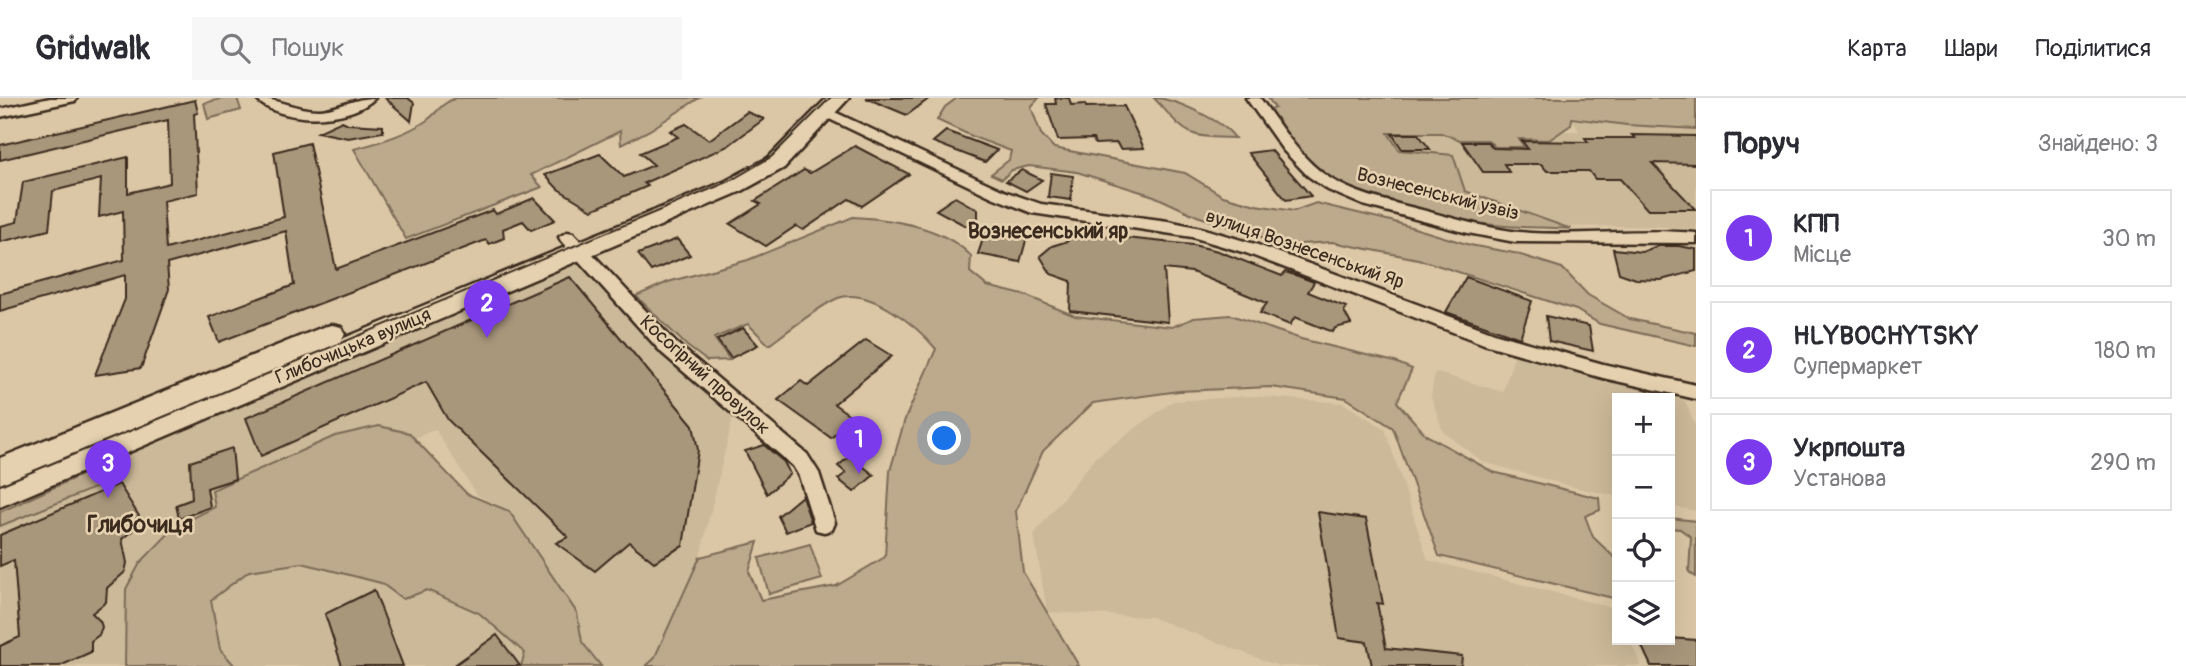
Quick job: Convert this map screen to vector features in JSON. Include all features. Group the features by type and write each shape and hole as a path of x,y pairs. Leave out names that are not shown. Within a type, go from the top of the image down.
{"main road":[{"name":"Глибочицька вулиця","path":"0,471 572,244 760,174 791,150 826,103"},
{"name":"Глибочицька вулиця","path":"0,494 572,244"}],"street":[{"path":"0,113 70,98"},
{"path":"262,98 276,105 317,116 331,114 368,98"},
{"name":"Вознесенський узвіз","path":"1253,98 1313,174 1366,201 1471,228 1528,238 1696,238"},
{"name":"вулиця Вознесенський Яр","path":"826,103 998,194 1038,209 1195,232 1252,249 1491,339 1603,371 1696,392"},
{"name":"Косогірний провулок","path":"572,244 669,348 800,460 809,473 824,523"}],"shaded area":[{"path":"237,98 241,110 208,119 204,103"},
{"path":"456,98 699,98 650,130 621,145 620,131 531,175 542,187 406,239 354,149 409,130 426,121 442,106"},
{"path":"957,98 1039,98 1031,107 1041,134 1054,148 1185,173 1223,196 1294,211 1316,203 1391,221 1470,245 1514,253 1562,268 1588,295 1630,319 1696,333 1696,346 1600,324 1576,310 1418,259 1332,242 1285,245 1197,216 1154,196 1077,172 1029,166 1012,170 1002,179 991,174 1009,160 1011,151 937,120 945,107"},
{"path":"1154,98 1198,112 1229,131 1235,138 1206,137 1188,132"},
{"path":"1268,98 1696,98 1696,129 1627,125 1572,118 1571,125 1549,140 1519,139 1524,147 1495,147 1488,140 1460,140 1441,133 1388,133 1399,150 1453,155 1465,191 1571,229 1506,226 1422,212 1350,189 1331,180 1317,171 1290,142 1267,109 1275,108"},
{"path":"1572,119 1696,124 1696,229 1651,226 1515,227 1483,222 1364,124 1486,131 1579,131"},
{"path":"853,217 900,222 932,231 959,246 971,256 970,272 987,286 1027,296 1075,316 1172,327 1194,318 1231,315 1301,339 1395,362 1412,369 1397,402 1426,435 1493,472 1599,498 1600,510 1585,516 1593,537 1612,555 1612,598 1439,556 1393,428 1346,398 1271,387 1179,391 1093,403 1043,451 1016,511 1023,572 1079,666 646,666 654,659 700,557 758,542 749,572 761,600 836,586 885,557 890,471 905,419 936,349 892,311 878,303 851,296 838,298 823,306 769,345 748,324 714,338 730,360 707,361 687,346 636,296 668,282 748,260"},
{"path":"577,259 735,408 700,557 654,659 646,666 601,666 582,642 577,613 509,511 477,495 435,429 161,556 211,600 249,571 302,563 381,583 403,599 427,590 479,613 526,653 521,666 0,666 0,499"},
{"path":"1514,356 1669,393 1612,393 1612,495 1483,462 1443,432 1431,396 1435,372 1503,392"},
{"path":"1251,396 1343,403 1385,429 1428,560 1612,608 1612,645 1632,645 1641,666 1410,666 1406,649 1368,643 1372,666 1278,666 1151,617 1047,612 1034,534 1096,457 1173,401"},
{"path":"1675,396 1685,401 1696,428 1696,511 1675,507"},
{"path":"379,426 409,433 467,494 509,511 577,613 582,642 601,666 521,666 525,653 479,613 427,590 403,599 381,583 302,563 249,571 211,600 220,649 235,666 125,666 126,589 140,563 175,527 215,507 212,490 335,436"},
{"path":"105,464 112,481 0,526 0,512"},
{"path":"1675,519 1696,521 1696,577 1689,572 1691,537 1675,528"},
{"path":"810,544 822,579 769,594 759,558"}],"building":[{"path":"385,98 408,98 414,103 411,121"},
{"path":"866,98 930,98 907,115"},
{"path":"1055,98 1069,98 1071,105 1085,104 1086,107 1124,106 1144,148 1120,149 1117,143 1095,144 1093,139 1058,140 1046,104 1056,104"},
{"path":"195,100 198,113 194,114 198,193 163,201 166,249 284,217 274,152 309,143 336,269 493,210 496,214 534,198 555,220 531,230 523,221 503,229 504,238 489,244 486,240 219,342 209,317 294,285 286,231 167,264 169,289 141,368 95,375 125,299 125,275 0,311 0,294 124,260 123,211 99,217 101,179 53,191 49,230 0,242 0,226 17,222 23,182 128,157 128,193 170,183 168,120 0,160 0,145"},
{"path":"747,112 764,119 728,146 644,183 648,186 592,210 558,189 545,175 600,154 624,177 654,165 640,153 678,137 670,131 686,124 709,140"},
{"path":"342,121 348,124 383,126 383,132 348,138 318,132"},
{"path":"946,131 997,150 985,162 933,142"},
{"path":"1392,134 1418,134 1430,149 1402,149"},
{"path":"1632,135 1696,136 1696,164 1652,163 1695,209 1647,209 1620,179 1595,179 1589,171 1547,171 1541,164 1504,164 1509,172 1483,172 1462,142 1488,142 1493,148 1528,149 1522,141 1588,142 1585,138 1635,138"},
{"path":"855,146 909,174 862,206 849,199 803,230 796,226 766,246 730,224 761,204 755,201 804,170 810,173"},
{"path":"1271,150 1311,196 1286,200 1248,153"},
{"path":"1022,170 1042,180 1026,191 1006,181"},
{"path":"1051,173 1073,176 1071,200 1048,197"},
{"path":"955,197 978,210 978,217 966,226 936,210"},
{"path":"986,230 1027,237 1020,262 978,254"},
{"path":"1068,232 1193,245 1218,251 1282,276 1285,272 1298,276 1314,282 1308,292 1346,307 1344,311 1351,324 1335,328 1333,332 1295,317 1290,325 1260,313 1267,303 1192,272 1164,269 1168,322 1070,311 1071,281 1051,274 1040,256 1052,246 1068,241"},
{"path":"677,239 690,255 651,271 638,254"},
{"path":"1657,246 1696,249 1696,271 1661,280 1636,279 1619,273 1613,249 1642,252"},
{"path":"570,277 693,425 698,450 683,546 654,562 629,542 595,571 556,543 568,537 448,420 426,382 261,456 246,418"},
{"path":"1466,277 1532,301 1520,338 1446,312"},
{"path":"1546,316 1589,326 1593,351 1549,341"},
{"path":"743,328 758,345 731,358 717,340"},
{"path":"866,340 892,356 834,404 854,418 831,438 778,400 801,381 808,386"},
{"path":"764,445 784,462 790,474 767,494 745,451"},
{"path":"232,448 235,479 207,488 210,507 179,519 176,505 192,499 190,462"},
{"path":"850,456 874,475 854,492 838,479 846,473 838,466"},
{"path":"119,484 139,516 132,531 122,539 127,563 125,572 107,588 106,602 92,613 102,627 99,635 91,641 91,652 60,666 0,666 0,646 20,637 14,560 0,566 0,535"},
{"path":"802,496 811,522 786,532 778,516"},
{"path":"1318,512 1366,519 1383,604 1377,603 1386,648 1462,656 1461,666 1372,666 1367,642 1339,638"},
{"path":"374,590 403,666 342,666 325,614"},
{"path":"497,635 520,666 453,666"},
{"path":"1675,638 1696,640 1696,666 1651,666 1641,645 1675,645"}],"tram line":[{"path":"0,485 730,181 771,157 830,98"}],"place":[{"name":"HLYBOCHYTSKY","path":"487,338"},
{"name":"КПП","path":"859,474"},
{"name":"Укрпошта","path":"108,498"}],"district":[{"name":"Вознесенський яр","path":"1048,231"},
{"name":"Глибочиця","path":"140,524"}]}
